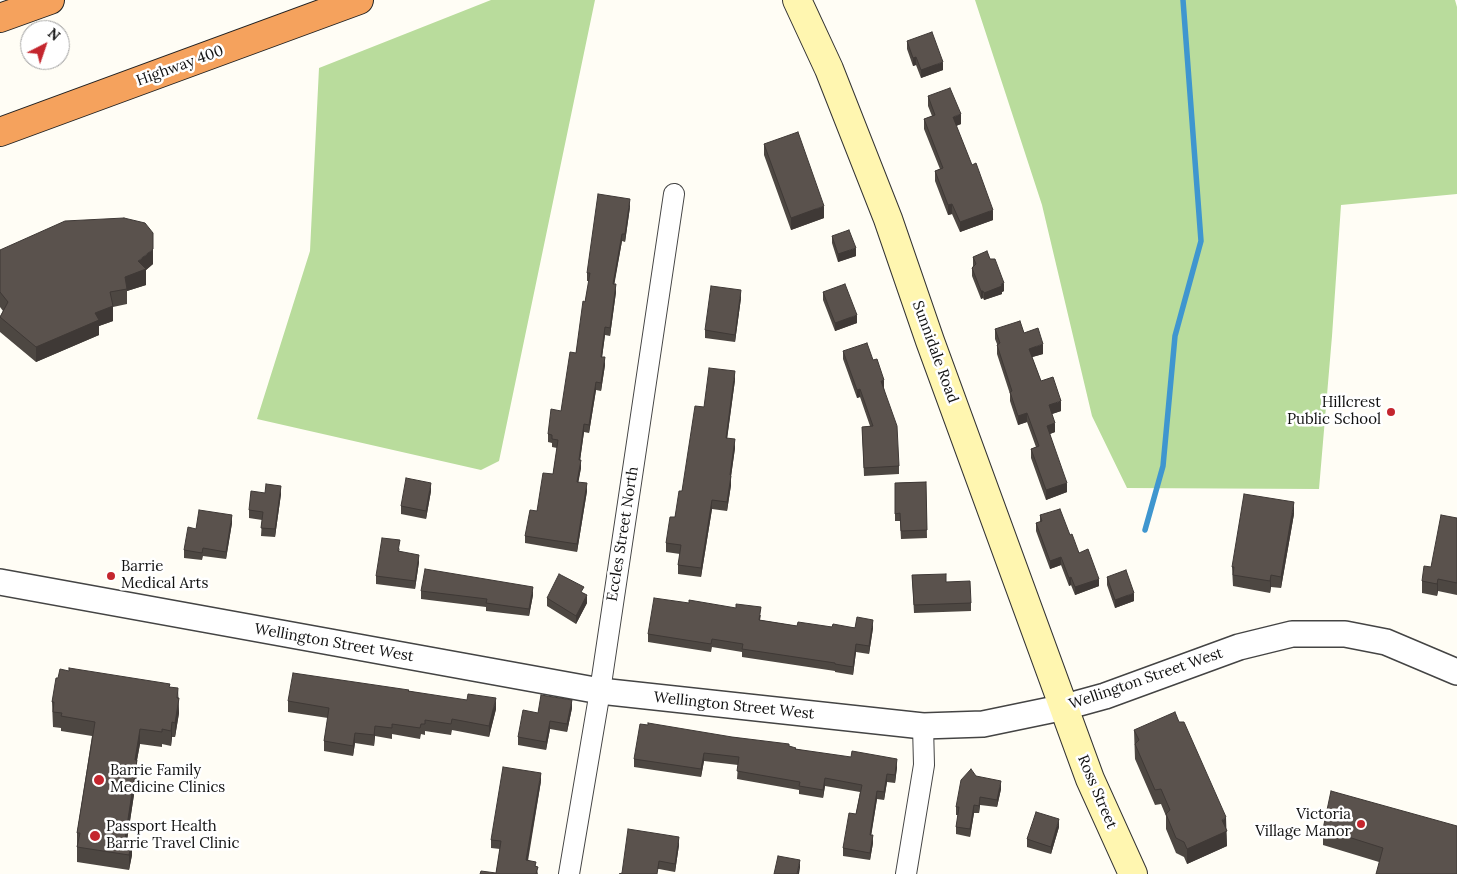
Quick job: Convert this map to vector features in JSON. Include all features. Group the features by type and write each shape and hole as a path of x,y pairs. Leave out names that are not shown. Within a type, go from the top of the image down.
{"highway":[{"path":"0,18 50,0"},
{"name":"Highway 400","path":"0,132 359,0"}],"main road":[{"name":"Sunnidale Road","path":"797,0 829,69 888,219 1065,708"},
{"name":"Ross Street","path":"1065,708 1090,779 1133,874"}],"street":[{"name":"Eccles Street North","path":"570,874 600,691 674,194"},
{"name":"Wellington Street West","path":"0,582 600,691 923,726 983,724 1065,708 1105,696 1239,647 1292,634 1345,634 1386,642 1457,672"},
{"path":"906,874 924,765 923,726"}],"green space":[{"path":"491,0 595,0 499,461 481,470 257,419 310,251 319,68"},
{"path":"975,0 1455,0 1457,7 1457,194 1341,205 1319,489 1127,488 1092,416 1042,205"}],"building":[{"path":"932,32 943,62 921,70 916,57 913,58 907,41"},
{"path":"950,88 961,114 953,117 972,165 976,163 993,210 960,222 952,204 948,205 935,171 943,168 924,119 935,115 928,96"},
{"path":"798,132 824,206 791,218 764,144"},
{"path":"598,194 630,199 625,234 622,234 613,284 616,284 610,328 605,327 601,357 605,357 601,383 596,382 589,425 584,424 577,482 587,483 577,544 525,536 530,510 537,511 543,473 553,474 558,440 552,439 552,435 548,434 551,409 561,411 570,352 576,353 583,301 585,302 590,273 587,273"},
{"path":"124,218 145,223 153,233 153,249 138,261 146,269 125,277 127,289 110,292 113,306 95,313 99,320 36,347 0,317 8,302 0,292 0,250 65,221"},
{"path":"849,230 856,248 838,254 832,236"},
{"path":"987,251 990,259 995,259 1004,283 1001,284 1002,286 984,293 981,291 972,268 976,264 973,257"},
{"path":"845,284 857,315 835,323 823,292"},
{"path":"711,286 741,290 735,335 705,330"},
{"path":"1020,321 1024,333 1038,328 1043,344 1029,349 1041,381 1053,377 1061,401 1049,405 1055,423 1047,426 1067,483 1046,490 1031,449 1039,446 1027,413 1018,416 997,345 1000,343 995,329"},
{"path":"867,343 873,360 877,359 884,380 881,381 897,426 899,466 864,468 862,427 873,426 860,389 857,390 843,351"},
{"path":"709,368 735,371 726,438 735,439 727,502 712,500 701,568 678,565 681,545 666,543 670,517 675,517 679,491 682,491 695,406 704,407"},
{"path":"406,478 431,483 426,511 401,506"},
{"path":"926,482 927,530 901,531 900,513 895,514 895,483"},
{"path":"266,484 281,486 275,529 261,528 263,512 249,510 251,491 265,493"},
{"path":"1244,494 1294,502 1281,577 1271,575 1270,581 1233,575 1234,567 1232,567"},
{"path":"1060,509 1079,553 1088,549 1099,579 1075,587 1071,577 1069,578 1061,557 1050,561 1036,523 1042,521 1040,515"},
{"path":"199,510 232,515 226,552 203,548 202,553 184,550 188,527 196,529"},
{"path":"1441,515 1457,518 1457,583 1438,579 1437,584 1422,581 1424,566 1431,567"},
{"path":"382,538 400,540 398,551 419,555 415,581 376,576"},
{"path":"425,569 533,587 529,609 486,603 487,599 421,591"},
{"path":"1126,570 1134,593 1115,600 1107,577"},
{"path":"559,574 584,587 581,592 587,595 576,616 547,598"},
{"path":"946,574 946,582 970,581 971,603 914,605 912,575"},
{"path":"654,598 689,603 689,600 736,608 736,604 761,607 759,620 797,626 798,622 832,627 833,624 855,628 857,617 873,620 869,646 856,644 853,667 742,649 743,644 712,639 711,644 648,634"},
{"path":"69,668 170,684 169,687 178,688 177,698 179,698 175,723 172,722 171,731 162,729 162,732 140,729 125,839 132,840 129,855 77,847 80,833 77,833 95,722 61,716 62,713 53,712 54,702 52,702 56,678 58,678 60,669 69,671"},
{"path":"293,673 467,700 468,694 496,698 489,726 452,719 451,724 425,720 425,724 421,724 420,728 392,724 392,728 375,726 374,735 355,733 353,746 324,741 329,708 288,701"},
{"path":"541,695 572,700 567,724 550,721 546,742 518,737 523,710 538,713"},
{"path":"1175,712 1179,722 1184,722 1226,817 1222,820 1227,831 1187,849 1184,842 1176,838 1166,814 1170,810 1161,789 1155,790 1135,744 1139,740 1134,730"},
{"path":"648,723 789,744 789,746 795,749 851,757 852,751 897,759 895,775 887,774 884,792 877,791 870,835 873,835 870,853 843,848 849,813 856,814 862,785 825,778 823,790 799,786 800,782 737,771 739,757 704,753 701,769 634,759 640,724 648,725"},
{"path":"503,767 541,773 526,860 536,862 535,866 538,867 536,874 480,874 481,871 496,873 501,841 491,840"},
{"path":"971,769 976,776 1001,781 997,800 980,797 979,806 974,805 970,829 956,827 959,807 956,807 961,780"},
{"name":"Victoria Village Manor","path":"1331,791 1457,826 1457,874 1376,874 1383,848 1323,829"},
{"path":"1036,812 1059,819 1051,847 1027,839"},
{"path":"628,829 679,837 675,864 659,861 657,874 619,874 622,873"},
{"path":"778,856 800,860 797,874 774,874"}],"waterway":[{"path":"1145,530 1163,466 1175,336 1201,241 1183,0"}],"place":[{"name":"Hillcrest Public School","path":"1391,412"},
{"name":"Barrie Medical Arts","path":"111,576"},
{"name":"Barrie Family Medicine Clinics","path":"99,780"},
{"name":"Victoria Village Manor","path":"1361,824"},
{"name":"Passport Health Barrie Travel Clinic","path":"95,836"}]}
